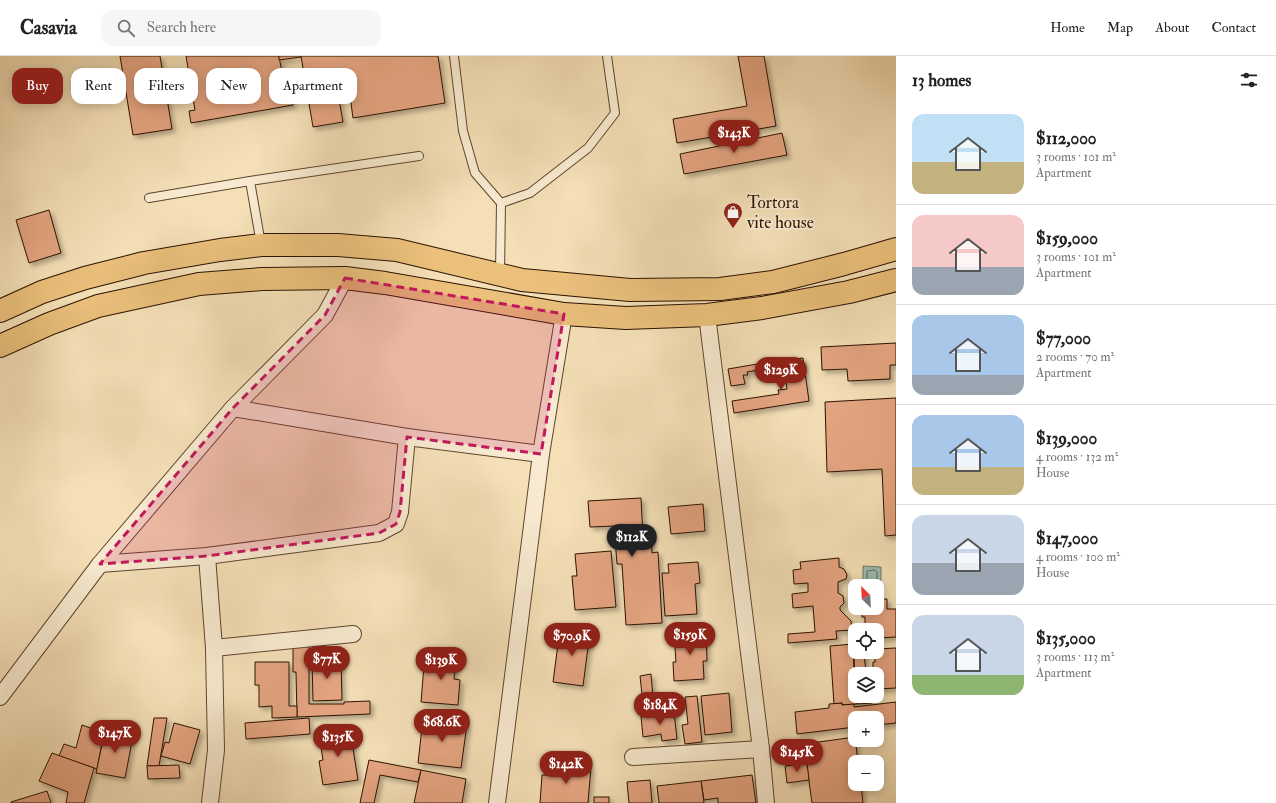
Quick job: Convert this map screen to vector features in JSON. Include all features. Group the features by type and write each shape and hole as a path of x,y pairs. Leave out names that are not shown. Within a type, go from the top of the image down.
{"main road":[{"path":"0,311 42,292 85,278 144,263 220,250 261,245 338,245 397,250 522,280 630,290 720,289 773,282 896,249"},
{"path":"844,264 849,292"},
{"path":"0,346 49,324 98,306 199,284 262,279 344,278 392,284 564,314 626,318 707,315 762,308 849,292 896,280"}],"street":[{"path":"0,697 100,564 233,408 325,315 344,278"},
{"path":"497,803 541,454 564,314"},
{"path":"707,315 761,749 766,803"},
{"path":"233,408 406,437 541,454"},
{"path":"100,564 207,556 380,533 396,524 400,512 406,437"},
{"path":"207,556 214,648 216,750 210,803"},
{"path":"214,648 353,634"},
{"path":"633,757 761,749"}],"lane":[{"path":"454,56 463,131 475,172 501,203 500,274"},
{"path":"501,203 530,193 588,148 615,113 607,56"},
{"path":"149,198 250,181 419,156"},
{"path":"250,181 261,245"}],"highlighted area":[{"path":"345,278 564,314 541,454 407,437 400,512 396,524 379,533 207,556 100,564 233,408 325,315"}],"water":[{"path":"863,566 881,567 881,579 863,579"}],"building":[{"path":"120,56 160,56 162,68 134,68 134,104 168,104 172,129 133,135 126,92 126,68 122,68"},
{"path":"186,56 279,56 281,68 269,68 269,104 293,105 191,123 189,111 195,110 194,104 198,104 198,68 188,68"},
{"path":"279,56 301,56 301,57 279,60"},
{"path":"301,56 438,56 445,103 353,118 351,104 357,104 357,68 303,68"},
{"path":"738,56 764,56 776,126 677,143 673,119 747,106"},
{"path":"309,104 340,104 343,122 313,127"},
{"path":"782,133 787,155 684,174 680,154"},
{"path":"49,210 61,253 29,263 16,220"},
{"path":"896,343 896,365 890,365 890,379 848,381 847,369 822,370 821,347"},
{"path":"803,358 809,401 734,413 732,401 779,394 778,390 787,389 784,370 789,370 787,360"},
{"path":"763,363 764,369 747,372 748,375 743,375 745,384 731,386 728,369"},
{"path":"896,398 896,535 885,536 882,469 827,472 825,402"},
{"path":"641,498 643,537 651,537 652,553 658,552 662,623 626,625 622,564 617,564 614,526 590,527 588,501"},
{"path":"703,504 705,531 671,534 668,507"},
{"path":"611,551 616,607 575,610 572,576 577,576 575,554"},
{"path":"839,558 839,567 844,569 847,575 846,579 838,582 838,593 843,596 844,603 840,607 840,610 851,623 848,623 848,630 836,631 837,639 788,643 788,634 815,632 813,606 793,608 792,594 808,592 808,583 794,584 793,570 801,569 800,562"},
{"path":"698,562 700,583 695,584 697,614 665,616 662,573 669,573 668,564"},
{"path":"884,599 887,599 887,609 896,609 896,637 884,638 884,623 865,623 865,617 862,617 862,615 884,615"},
{"path":"560,629 590,632 583,686 553,682"},
{"path":"706,632 707,661 703,661 704,679 674,681 673,662 676,662 674,634"},
{"path":"848,644 848,659 854,659 854,667 848,667 848,703 857,704 834,704 830,646"},
{"path":"293,646 309,646 309,704 344,704 344,702 370,701 370,714 297,717 296,672 293,672"},
{"path":"896,648 896,688 884,689 884,667 873,667 873,662 875,662 875,659 884,659 884,649"},
{"path":"431,654 456,657 454,679 460,680 458,705 421,702 424,665 430,666"},
{"path":"341,659 342,700 313,701 312,660"},
{"path":"854,659 865,659 865,667 855,667"},
{"path":"255,662 289,662 289,706 297,706 297,717 272,718 272,706 259,707 259,685 255,685"},
{"path":"651,674 653,698 677,695 679,709 644,713 640,676"},
{"path":"729,693 732,732 705,735 701,696"},
{"path":"697,696 702,742 685,744 682,725 688,724 685,697"},
{"path":"896,702 896,723 884,724 884,711 848,711 848,728 797,734 795,712 829,708 829,704 854,704 854,707"},
{"path":"674,712 677,739 662,741 661,734 643,737 641,716"},
{"path":"154,718 167,718 159,766 147,766"},
{"path":"309,718 310,734 246,739 245,723"},
{"path":"423,719 467,724 461,768 418,763"},
{"path":"174,723 200,730 190,764 161,756 165,742 169,743"},
{"path":"82,725 104,733 97,769 59,756 64,744 76,748"},
{"path":"105,730 133,736 125,778 96,773"},
{"path":"350,730 358,780 323,785 319,761 323,760 319,735"},
{"path":"848,738 848,747 856,747 857,755 848,755 848,791 862,791 863,803 812,803 804,744"},
{"path":"52,753 94,768 84,803 66,803 68,792 39,781"},
{"path":"369,760 421,770 418,782 380,775 374,803 360,803"},
{"path":"807,763 809,780 787,783 785,766"},
{"path":"551,764 591,767 588,803 540,803 542,775 550,775"},
{"path":"179,765 180,778 148,779 147,766"},
{"path":"421,770 466,779 462,803 414,803"},
{"path":"752,775 756,803 718,803 718,798 704,800 701,781"},
{"path":"650,780 652,803 629,803 627,782"},
{"path":"701,781 704,803 659,803 657,786"},
{"path":"47,791 51,803 11,803 11,802"},
{"path":"594,797 609,797 609,803 594,803"}],"place":[{"name":"Tortora vite house","path":"733,229"}]}
